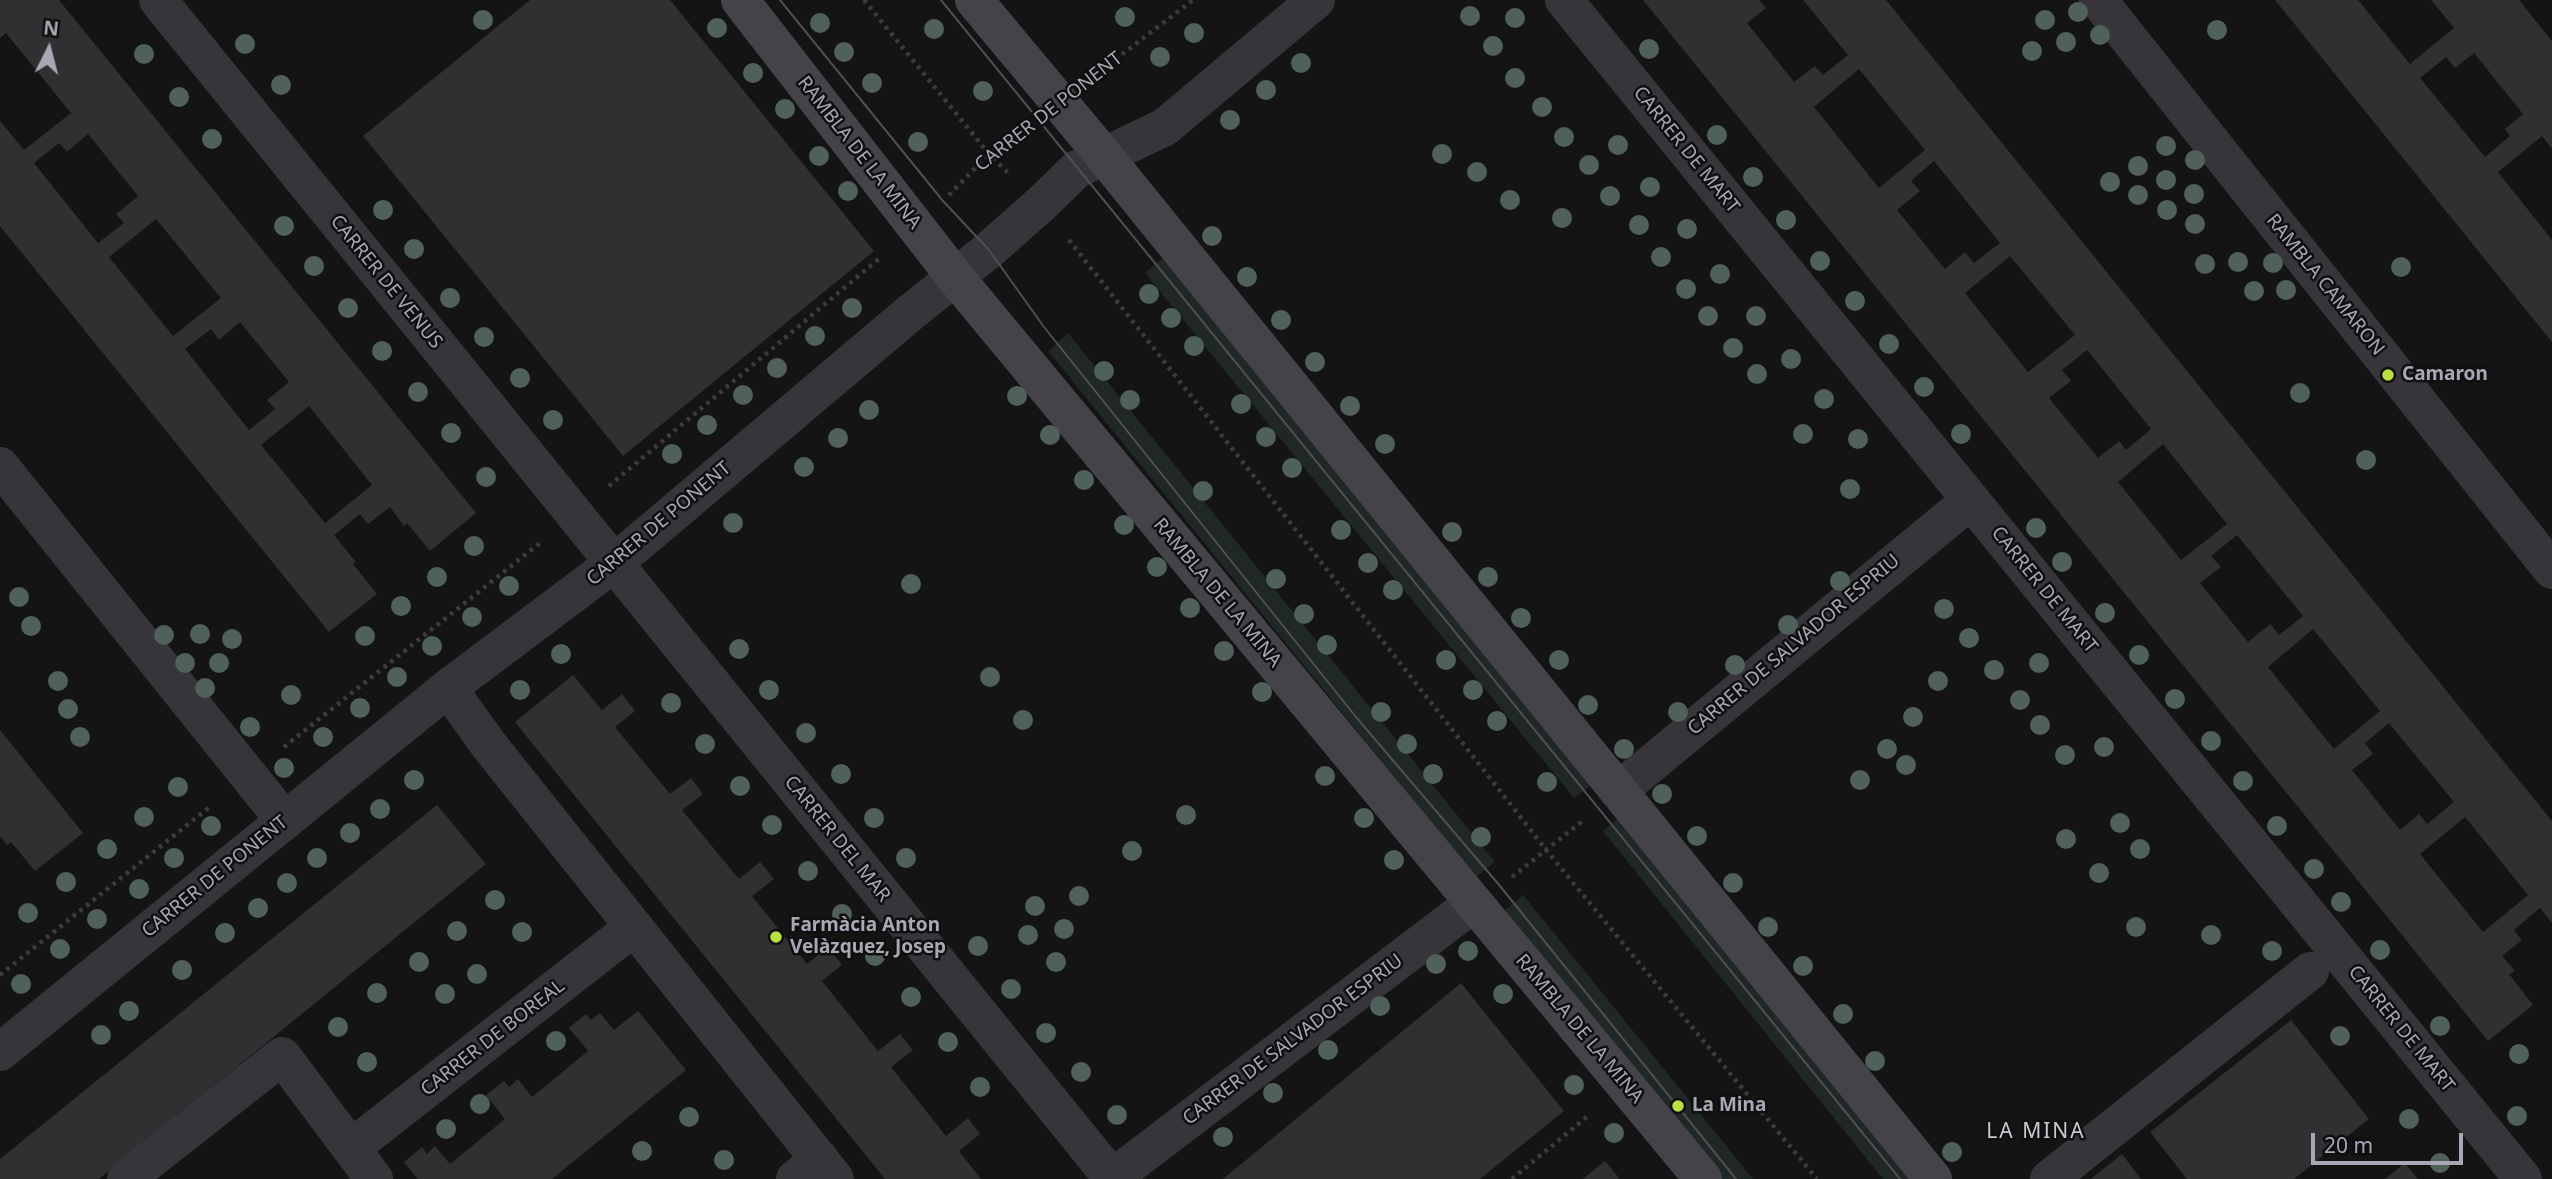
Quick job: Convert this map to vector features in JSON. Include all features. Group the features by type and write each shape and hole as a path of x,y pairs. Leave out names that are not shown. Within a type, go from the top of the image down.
{"street":[{"name":"CARRER DE VENUS","path":"158,0 613,565"},
{"name":"RAMBLA DE LA MINA","path":"740,0 955,277 1703,1179"},
{"path":"974,0 1104,156 1933,1179"},
{"name":"CARRER DE PONENT","path":"0,1052 447,688 613,565 1041,204 1077,169 1165,127 1316,0"},
{"name":"CARRER DE MART","path":"1564,0 2523,1179"},
{"name":"RAMBLA CAMARON","path":"2098,0 2552,570"},
{"path":"0,466 285,821"},
{"name":"CARRER DE SALVADOR ESPRIU","path":"1618,791 1970,500"},
{"name":"CARRER DEL MAR","path":"613,565 1112,1179"},
{"path":"447,688 488,744 634,927 816,1172"},
{"name":"CARRER DE SALVADOR ESPRIU","path":"1112,1179 1474,903"},
{"name":"CARRER DE BOREAL","path":"351,1148 634,927"},
{"path":"2049,1179 2310,971"},
{"path":"126,1179 282,1056 374,1179"}],"path":[{"path":"864,0 989,154 1041,204 1547,851 1817,1179"},
{"name":"CARRER DE PONENT","path":"0,975 574,516 917,226 989,154 1193,0"},
{"path":"1474,903 1547,851 1618,791"},
{"path":"1511,1179 1626,1085"}],"shaded area":[{"path":"1166,255 1595,782 1574,798 1145,273"},
{"path":"1068,333 1495,862 1476,877 1048,351"},
{"path":"1622,815 1917,1179 1883,1179 1603,831"},
{"path":"1523,895 1753,1179 1721,1179 1504,911"}],"building":[{"path":"0,0 59,0 476,513 430,551 407,523 404,526 390,507 368,524 360,514 334,535 377,594 329,632 0,226 0,121 24,150 71,113 6,33 0,38","holes":["88,134 138,196 116,214 124,223 98,243 34,163 59,143 67,152","156,219 221,298 173,336 109,257","240,322 289,382 267,400 275,409 249,430 185,349 211,329 219,340","309,406 372,485 325,523 261,445"]},
{"path":"530,0 670,0 874,251 623,456 363,136"},
{"path":"1643,0 1759,0 1766,8 1747,23 1794,82 1815,66 1823,75 1848,55 1803,0 1886,0 2552,821 2552,923 2540,908 2514,930 2522,940 2502,956 2515,971 2509,974 2533,1005 2488,1041","holes":["1859,69 1925,150 1879,188 1814,107","1934,161 2000,243 1974,263 1965,252 1945,269 1897,210 1920,191 1911,181","2010,256 2075,335 2028,372 1965,293","2087,350 2151,429 2126,450 2119,441 2098,458 2049,398 2071,381 2062,370","2163,444 2227,524 2181,560 2118,482","2237,535 2303,616 2279,635 2270,624 2248,642 2200,583 2221,567 2211,556","2313,629 2380,711 2334,749 2268,667","2389,723 2454,802 2427,824 2419,814 2400,830 2352,770 2373,754 2365,743","2465,817 2528,895 2483,932 2420,854"]},
{"path":"2275,0 2358,0 2410,64 2454,28 2431,0 2519,0 2552,41 2552,149 2542,136 2498,172 2552,240 2552,342","holes":["2474,53 2523,114 2505,129 2510,136 2485,157 2420,78 2446,57 2455,68"]},
{"path":"573,675 602,710 622,694 635,711 615,727 670,794 691,778 703,794 682,810 739,879 760,862 774,879 752,896 807,964 828,947 842,965 822,981 878,1051 900,1034 913,1050 891,1067 946,1136 968,1118 980,1134 959,1151 981,1179 885,1179 515,722"},
{"path":"0,730 83,833 35,871 11,842 7,845 0,836"},
{"path":"437,805 486,864 99,1179 0,1179 0,1159"},
{"path":"1461,983 1564,1111 1480,1179 1223,1179"},
{"path":"638,1011 686,1070 552,1179 418,1179 404,1162 422,1147 427,1154 435,1146 450,1164 505,1119 486,1095 504,1081 509,1087 518,1079 532,1097 588,1051 569,1028 586,1014 591,1020 600,1013 614,1030"},
{"path":"2291,1020 2369,1119 2294,1179 2187,1179 2150,1132"},
{"path":"2122,1154 2141,1179 2091,1179 2102,1170"},
{"path":"1605,1161 1620,1179 1583,1179"},
{"path":"2405,1163 2418,1179 2385,1179"}],"tram line":[{"path":"780,0 943,201 989,250 1044,327 1356,717 1500,886 1736,1179"},
{"path":"941,0 1900,1179"}],"place":[{"name":"Camaron","path":"2388,375"},
{"name":"Farmàcia Anton Velàzquez, Josep","path":"776,937"},
{"name":"La Mina","path":"1678,1106"}],"district":[{"name":"LA MINA","path":"2036,1132"}]}
